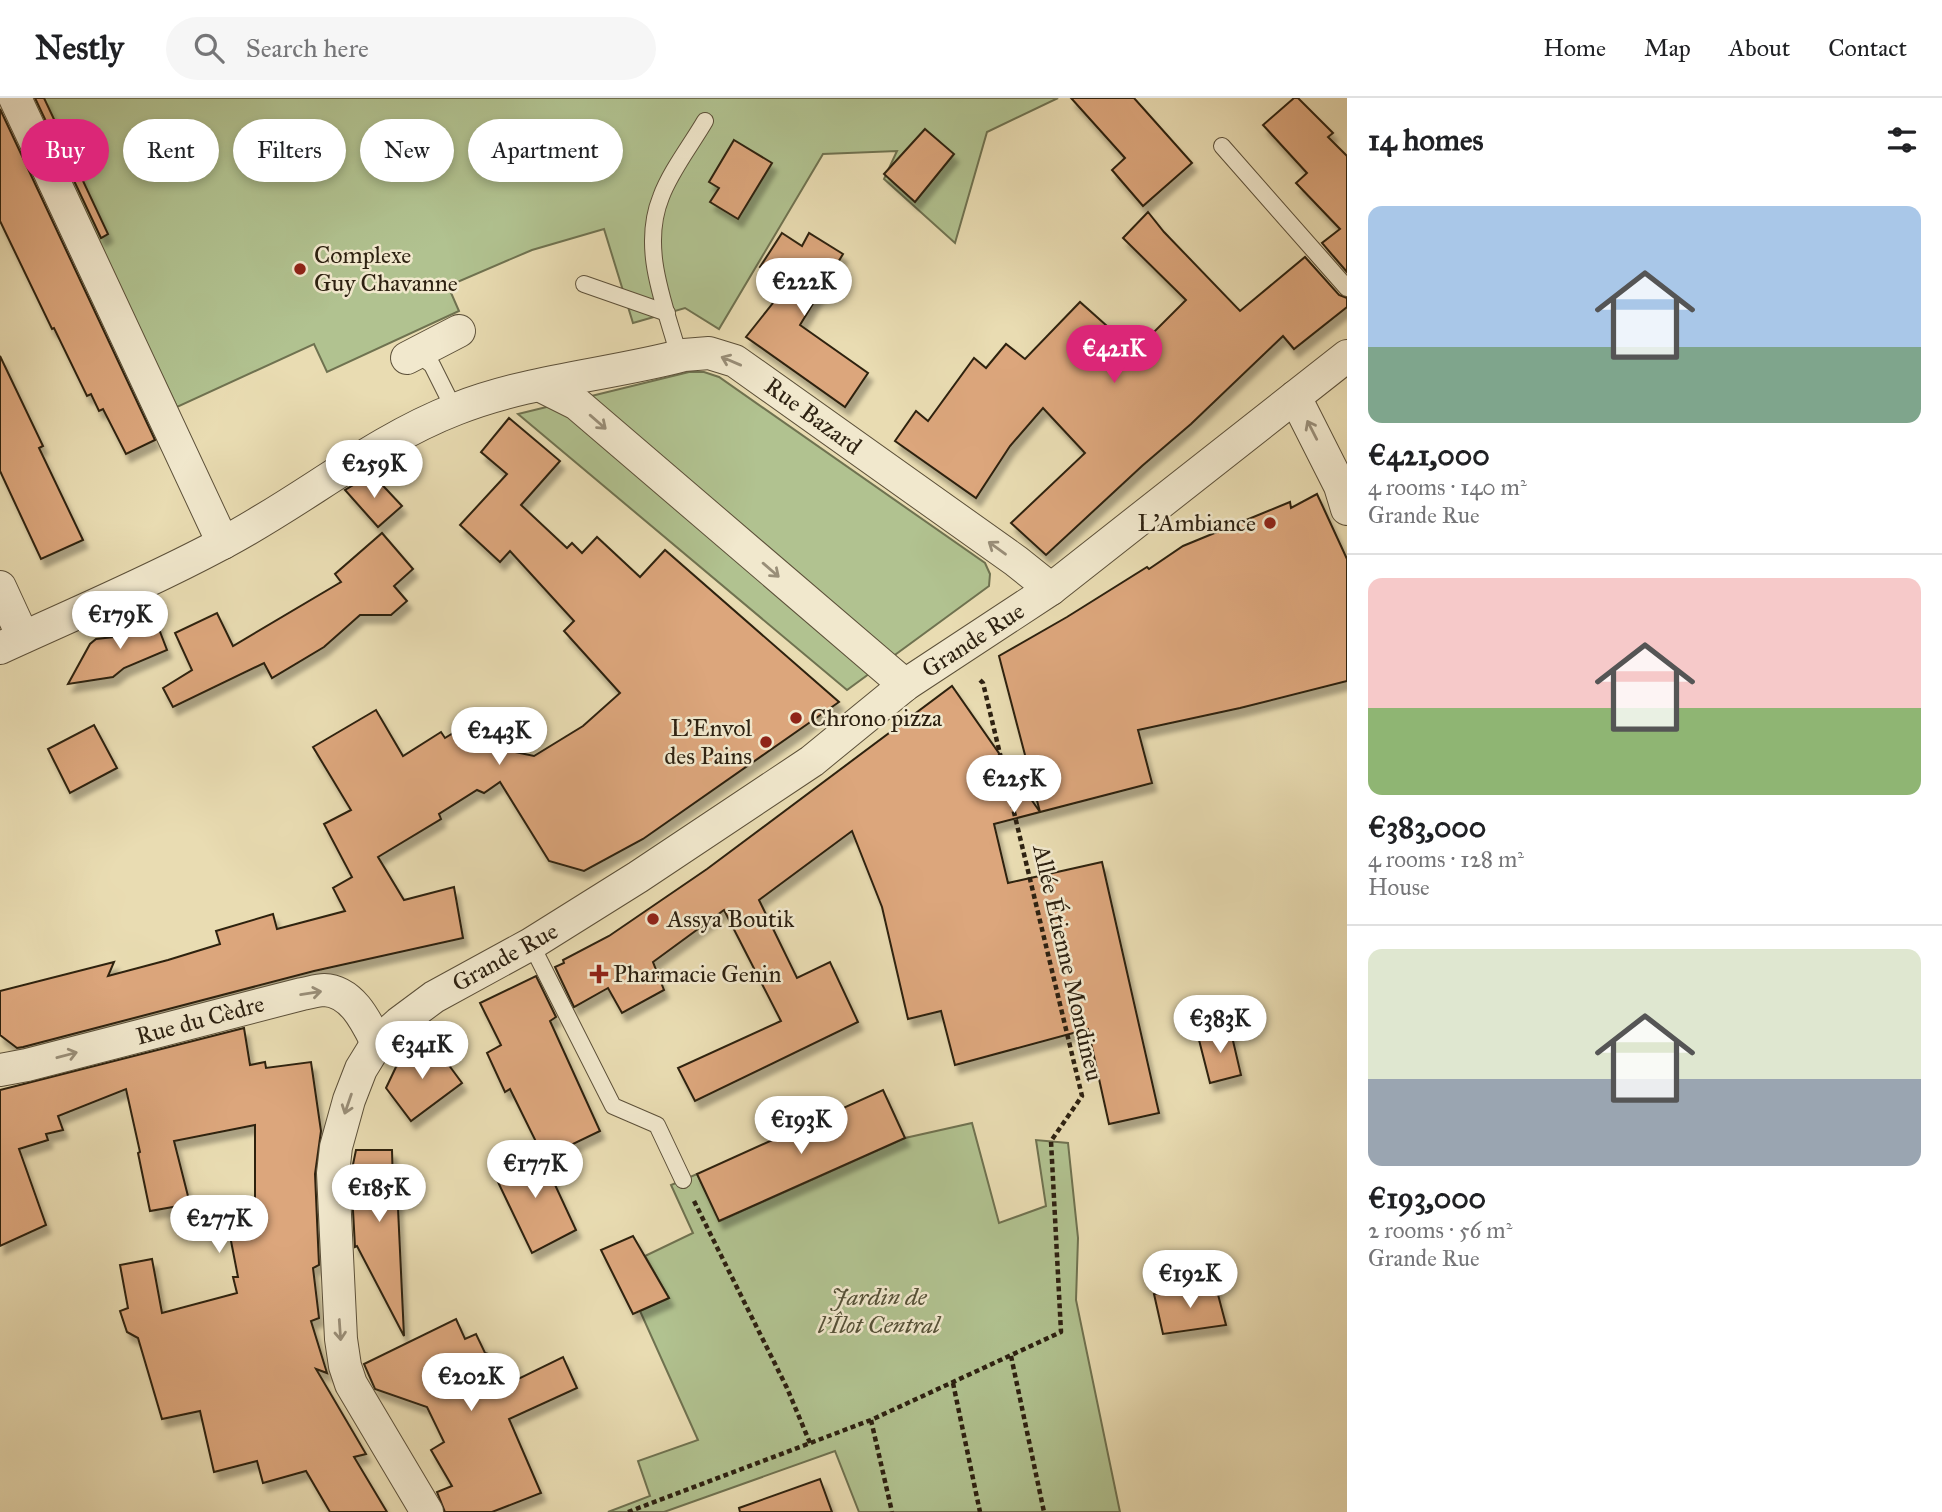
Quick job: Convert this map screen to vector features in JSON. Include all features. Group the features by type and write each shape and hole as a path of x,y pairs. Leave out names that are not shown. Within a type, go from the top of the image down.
{"street":[{"path":"15,98 223,544"},
{"path":"407,358 458,331"},
{"name":"Rue Bazard","path":"12,643 223,544 328,477 454,409 496,394 679,356 709,353 735,361 1016,561 1051,589"},
{"name":"Grande Rue","path":"427,1512 351,1384 341,1339 333,1201 336,1147 361,1069 377,1043 434,997 531,944 638,877 812,761 905,685 1051,589 1347,356"},
{"path":"541,386 576,404 905,685"},
{"path":"1295,397 1340,486 1347,509"},
{"path":"0,587 12,643"},
{"name":"Rue du Cèdre","path":"0,1070 324,990 340,994 355,1006 377,1043"}],"lane":[{"path":"679,356 653,252 653,224 661,195 705,121"},
{"path":"1222,146 1347,288"},
{"path":"584,284 667,313"},
{"path":"407,358 422,356 432,365 454,409"},
{"path":"531,944 613,1106 657,1125 683,1180"}],"path":[{"name":"Allée Étienne Mondineu","path":"950,654 983,683 1083,1096 1051,1142 1061,1332 1011,1356"},
{"path":"683,1180 787,1388 810,1443"},
{"path":"628,1512 871,1420 1011,1356 1044,1512"},
{"path":"953,1383 981,1512"},
{"path":"871,1420 892,1512"}],"green space":[{"name":"Complexe Guy Chavanne","path":"29,98 1058,98 987,132 955,243 884,179 897,151 823,154 719,329 685,308 633,323 604,229 532,250 448,286 459,311 327,372 314,344 177,407 69,182 109,182 109,119 39,119"},
{"path":"689,372 704,372 719,377 985,563 990,574 989,586 847,690 518,414"},
{"name":"Jardin de l'Îlot Central","path":"972,1123 999,1223 1046,1206 1036,1140 1068,1143 1078,1238 1076,1300 1120,1512 859,1512 835,1451 664,1512 608,1512 650,1496 638,1461 698,1440 640,1311 669,1298 645,1256 693,1233 671,1185 697,1174 720,1221 905,1138"}],"building":[{"path":"35,98 44,98 54,119 45,119"},
{"path":"1071,98 1134,98 1192,163 1143,206 1112,170 1125,158"},
{"path":"1294,98 1298,98 1333,133 1328,137 1347,156 1347,272 1322,243 1340,229 1296,183 1307,173 1263,125"},
{"path":"0,109 21,154 21,182 34,182 155,440 126,454 103,409 99,411 91,394 87,396 0,221"},
{"path":"925,129 954,154 915,202 884,174"},
{"path":"734,140 772,163 738,219 710,202 719,188 709,182"},
{"path":"75,182 84,182 108,234 101,238"},
{"path":"1148,212 1240,311 1305,257 1339,295 1347,298 1347,307 1294,349 1283,336 1191,424 1046,555 1011,523 1085,453 1043,408 1010,446 976,498 895,441 916,411 928,421 974,358 986,368 1006,344 1025,359 1080,302 1135,351 1186,300 1123,238"},
{"path":"782,233 802,246 809,233 843,254 800,325 868,373 845,407 746,337 788,284 760,267"},
{"path":"0,356 43,446 39,448 83,540 41,559 0,471"},
{"path":"509,418 560,461 521,505 567,548 572,543 582,553 597,537 640,577 665,550 839,702 643,839 584,871 549,861 500,782 484,793 477,790 439,814 441,819 378,857 404,900 454,887 463,938 314,971 23,1047 17,1048 0,1035 0,991 114,962 108,976 168,960 220,944 216,931 273,914 277,929 345,911 333,888 352,877 324,824 351,810 313,747 376,710 403,756 441,732 445,738 484,714 506,750 534,756 583,726 620,693 564,631 574,621 510,551 500,562 460,525 507,474 481,452"},
{"path":"372,474 402,506 378,527 345,490"},
{"path":"1317,494 1347,559 1347,681 1138,730 1152,783 994,824 1008,883 1102,862 1159,1113 1109,1124 1088,1029 955,1065 941,1011 908,1019 882,907 852,831 759,900 797,978 830,962 858,1022 695,1101 678,1068 781,1021 724,910 653,962 664,990 622,1013 608,988 574,1007 555,967 564,963 563,960 609,936 707,869 952,686 1040,812 999,656 1147,567 1149,569 1183,546 1290,502 1291,508"},
{"path":"382,533 413,569 394,586 407,601 391,615 360,615 324,647 272,678 264,663 173,707 163,688 192,670 175,633 217,613 233,646 341,582 335,574"},
{"path":"152,611 167,650 124,668 113,677 68,684 90,644 96,639 114,637"},
{"path":"94,725 117,768 70,793 48,749"},
{"path":"536,976 556,1017 550,1021 600,1131 544,1158 510,1089 505,1092 487,1053 501,1045 480,1003"},
{"path":"244,1028 250,1065 265,1062 266,1068 311,1062 321,1131 315,1174 319,1265 313,1268 319,1318 311,1321 327,1373 316,1369 366,1454 354,1457 387,1512 330,1512 306,1471 263,1483 257,1461 214,1472 200,1411 162,1419 138,1338 127,1332 120,1311 128,1308 120,1265 152,1259 162,1313 237,1293 233,1277 238,1277 225,1210 255,1203 255,1125 174,1141 190,1204 150,1211 126,1089 58,1116 63,1130 46,1134 48,1140 19,1149 46,1225 0,1246 0,1090"},
{"path":"1230,1028 1241,1075 1210,1083 1198,1036"},
{"path":"431,1041 462,1083 411,1121 386,1088 396,1067"},
{"path":"883,1090 905,1138 719,1221 697,1174"},
{"path":"537,1146 576,1230 532,1253 497,1180 510,1174 504,1162"},
{"path":"356,1150 392,1150 393,1187 397,1187 404,1336 357,1246 355,1247 351,1174"},
{"path":"633,1236 669,1298 633,1314 601,1250"},
{"path":"1216,1287 1226,1325 1163,1334 1154,1294"},
{"path":"456,1319 465,1339 476,1334 485,1353 492,1355 506,1385 563,1357 577,1388 509,1419 541,1493 492,1512 445,1512 437,1492 452,1486 431,1450 444,1442 427,1407 375,1389 364,1364"},
{"path":"820,1479 832,1512 740,1512 739,1508"}],"place":[{"name":"Complexe Guy Chavanne","path":"300,269"},
{"name":"L'Ambiance","path":"1270,523"},
{"name":"Chrono pizza","path":"796,718"},
{"name":"L'Envol des Pains","path":"766,742"},
{"name":"Assya Boutik","path":"653,919"},
{"name":"Pharmacie Genin","path":"599,974"}]}
